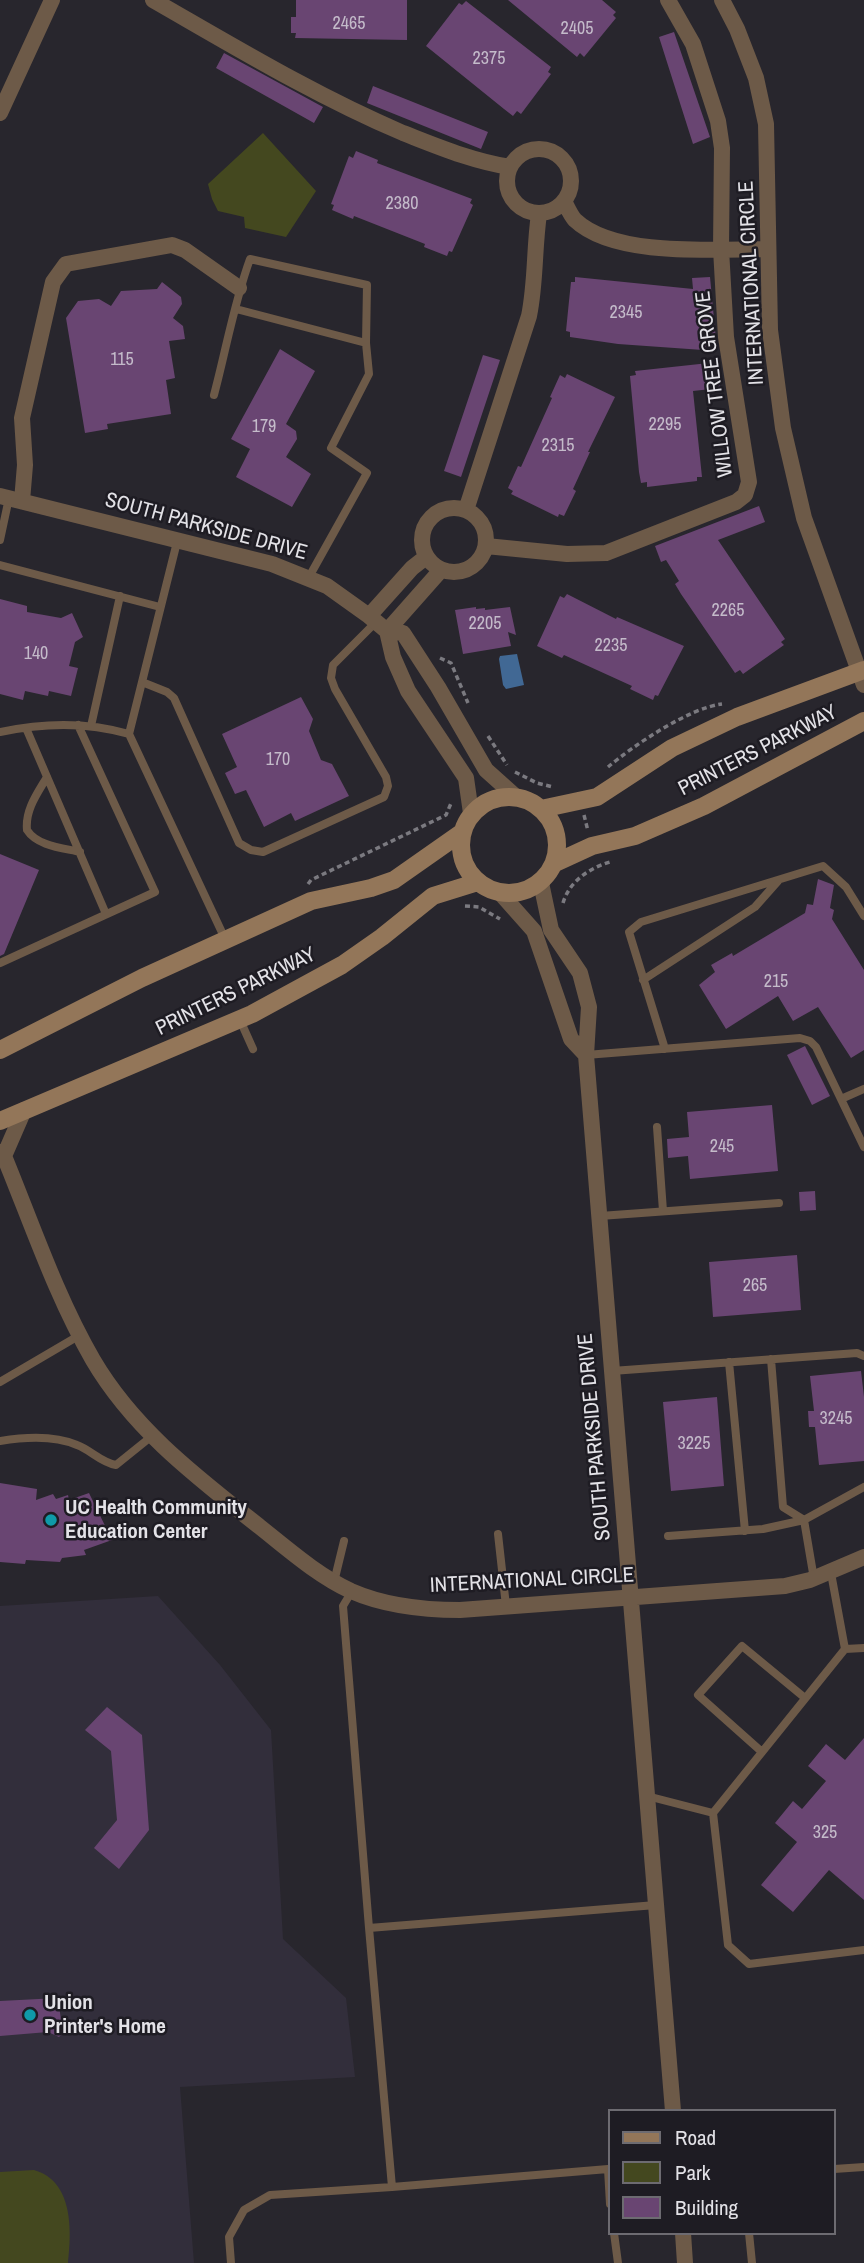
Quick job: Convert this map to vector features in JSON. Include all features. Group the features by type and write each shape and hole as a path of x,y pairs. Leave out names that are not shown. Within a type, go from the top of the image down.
{"main road":[{"name":"PRINTERS PARKWAY","path":"541,809 597,797 673,748 737,717 862,676"},
{"name":"PRINTERS PARKWAY","path":"555,863 592,846 635,836 704,806 864,722"},
{"path":"514,796 490,800 471,813 461,833 461,855 470,874 483,888 502,895 517,893 541,883 555,863 559,844 551,822 541,809"},
{"name":"SOUTH PARKSIDE DRIVE","path":"514,796 537,804 541,809"},
{"path":"0,1050 105,996 311,901 394,880 461,833"},
{"name":"PRINTERS PARKWAY","path":"0,1121 240,1020 342,965 433,896 478,883"}],"street":[{"path":"0,113 52,0"},
{"path":"153,0 329,100 459,156 510,167"},
{"path":"668,0 693,44 718,121 722,148 721,249"},
{"name":"INTERNATIONAL CIRCLE","path":"722,0 746,50 762,102 768,147 767,249 770,330 783,428 804,517 862,676"},
{"path":"542,149 551,152 566,164 570,173 571,183 564,201 548,212 538,214 518,206 507,189 510,167 523,153 542,149"},
{"path":"564,201 575,220 598,234 636,246 767,249"},
{"path":"466,510 529,316 534,291 538,214"},
{"path":"10,498 26,465 22,418 53,282 66,264 173,246 185,250 239,288"},
{"name":"WILLOW TREE GROVE","path":"486,546 567,554 606,553 736,502 745,495 749,482 726,337 721,249"},
{"name":"SOUTH PARKSIDE DRIVE","path":"10,498 249,558 309,577 338,593 378,623 403,633 486,770 514,796"},
{"path":"455,508 466,510 482,523 486,546 475,565 463,572 452,573 441,570 426,557 422,536 425,525 433,515 455,508"},
{"path":"378,623 412,568 426,557"},
{"path":"378,623 441,570"},
{"path":"378,623 408,691 466,778 471,813"},
{"name":"SOUTH PARKSIDE DRIVE","path":"541,883 551,930 580,973 589,1007 586,1055 673,2109"},
{"path":"502,895 534,931 571,1039 586,1055"},
{"name":"INTERNATIONAL CIRCLE","path":"24,1110 2,1154 93,1361 152,1436 188,1470 313,1569 334,1582 352,1591 394,1604 437,1610 785,1586 831,1573 864,1557"},
{"path":"683,2235 685,2263"}],"lane":[{"path":"214,395 239,288 250,260 367,285 366,342 369,374 331,448 367,473 309,577"},
{"path":"236,309 366,342"},
{"path":"0,540 10,498"},
{"path":"177,542 129,734 226,941"},
{"path":"0,565 160,607"},
{"path":"91,726 120,596"},
{"path":"142,682 167,692 174,698 239,843 251,850 263,852 384,797 388,786 386,777 331,678 333,665 378,623"},
{"path":"0,964 155,892 78,725"},
{"path":"0,732 78,725 129,734"},
{"path":"26,728 106,914"},
{"path":"47,777 30,807 27,830 35,839 79,852"},
{"path":"664,1049 629,932 641,922 823,866 846,887 864,916"},
{"path":"643,980 755,908 778,881"},
{"path":"240,1020 253,1049"},
{"path":"586,1055 800,1038 810,1041 816,1047 864,1147"},
{"path":"841,1100 864,1088"},
{"path":"657,1127 663,1211"},
{"path":"600,1216 779,1203"},
{"path":"0,1382 80,1335"},
{"path":"612,1371 857,1353 864,1356"},
{"path":"771,1359 783,1507 804,1520 814,1579"},
{"path":"729,1362 745,1531"},
{"path":"0,1441 16,1438 60,1439 79,1445 104,1463 116,1465 152,1436"},
{"path":"668,1536 763,1529 804,1520 864,1487"},
{"path":"498,1534 506,1606"},
{"path":"334,1582 344,1541"},
{"path":"831,1573 845,1649"},
{"path":"352,1591 343,1606 392,2188"},
{"path":"762,1752 698,1695 742,1646 805,1698"},
{"path":"864,1648 845,1649 713,1813 728,1945 749,1964 864,1951"},
{"path":"647,1796 713,1813"},
{"path":"369,1928 656,1905"},
{"path":"836,2169 864,2167"},
{"path":"231,2263 229,2236 244,2210 270,2195 392,2188 608,2169"},
{"path":"614,2235 618,2263"},
{"path":"749,2235 752,2263"}],"path":[{"path":"411,645 451,663 470,706"},
{"path":"606,769 634,747 697,711 721,703 737,717"},
{"path":"486,734 512,771 537,783 553,787 565,786"},
{"path":"563,904 567,889 597,866 615,860"},
{"path":"456,905 479,906 507,925"}],"shaded area":[{"path":"158,1596 220,1665 271,1730 283,1939 346,1998 355,2077 180,2087 194,2263 0,2263 0,1606"}],"green space":[{"path":"263,133 316,191 286,237 245,228 244,217 218,211 208,184"},
{"path":"34,2170 47,2176 63,2196 69,2222 68,2263 0,2263 0,2172"}],"water":[{"path":"517,654 524,685 506,689 499,659 500,656"}],"building":[{"path":"296,0 407,0 407,40 295,38 296,33 291,33 291,17 296,17"},
{"path":"508,0 602,0 616,12 613,15 616,18 584,57 580,53 577,57"},
{"path":"466,1 551,67 548,72 551,74 521,114 517,111 513,116 426,46 459,3 462,5"},
{"path":"674,32 710,137 693,144 659,37"},
{"path":"224,53 323,107 314,123 216,68"},
{"path":"373,86 488,132 481,149 367,103"},
{"path":"356,151 378,160 377,163 472,199 470,203 473,205 452,252 449,251 447,256 424,247 425,244 332,210 334,205 331,204 349,156 353,158"},
{"path":"575,277 693,289 692,278 710,277 717,351 618,344 570,337 570,332 566,331 571,282 575,282"},
{"path":"162,282 181,297 182,304 173,318 183,326 185,339 169,341 175,378 166,380 171,414 107,424 108,429 85,433 66,318 78,301 99,299 111,306 121,291 157,289"},
{"path":"280,349 315,371 286,424 296,431 297,439 286,457 311,474 292,507 236,477 250,449 231,439"},
{"path":"483,355 500,360 461,477 444,471"},
{"path":"718,362 720,388 693,391 702,477 697,477 697,481 647,487 647,482 641,483 639,472 630,376 636,375 635,371"},
{"path":"567,374 615,397 588,452 573,489 576,491 564,516 559,514 558,517 511,494 513,491 508,488 518,466 521,467 560,375 565,378"},
{"path":"759,506 765,522 718,540 785,639 781,642 784,645 743,674 740,670 735,673 681,594 675,584 679,581 666,560 661,562 655,546"},
{"path":"567,594 616,619 617,617 684,646 658,696 655,695 653,700 630,689 632,686 564,655 562,658 537,646 560,596 564,598"},
{"path":"0,599 27,606 27,612 61,618 72,613 83,637 75,642 69,666 78,668 71,696 49,691 48,696 25,691 23,700 0,694"},
{"path":"476,607 485,610 510,607 516,635 508,632 511,646 463,654 455,610"},
{"path":"301,697 313,719 309,731 321,760 332,764 349,796 295,821 291,813 264,827 246,790 235,794 225,773 237,767 222,734"},
{"path":"0,854 39,870 4,954 0,956"},
{"path":"818,879 834,885 830,908 834,910 832,919 864,970 864,1050 851,1058 818,1007 793,1021 778,996 726,1029 699,985 715,972 711,965 732,953 733,956 805,913 807,904 813,905"},
{"path":"805,1046 830,1096 812,1105 787,1055"},
{"path":"772,1105 778,1171 690,1179 688,1156 668,1158 667,1139 689,1137 687,1112"},
{"path":"815,1191 816,1210 800,1211 799,1192"},
{"path":"797,1255 801,1310 713,1317 709,1262"},
{"path":"861,1371 864,1397 864,1461 819,1465 815,1427 809,1427 808,1411 814,1411 810,1376"},
{"path":"717,1397 724,1486 671,1491 663,1402"},
{"name":"UC Health Community Education Center","path":"0,1483 37,1489 36,1500 53,1494 56,1499 68,1495 69,1500 89,1493 112,1540 84,1550 86,1555 62,1558 60,1562 0,1562"},
{"path":"107,1707 142,1735 149,1830 119,1869 94,1848 117,1820 111,1751 85,1730"},
{"path":"864,1738 864,1900 829,1870 793,1912 761,1885 797,1842 775,1823 793,1801 802,1809 826,1781 808,1766 826,1744 845,1760"},
{"name":"Union Printer's Home","path":"58,1998 61,2020 68,2027 59,2037 48,2032 0,2036 0,2001"}],"place":[{"name":"UC Health Community Education Center","path":"51,1520"},
{"name":"Union Printer's Home","path":"30,2015"}]}
